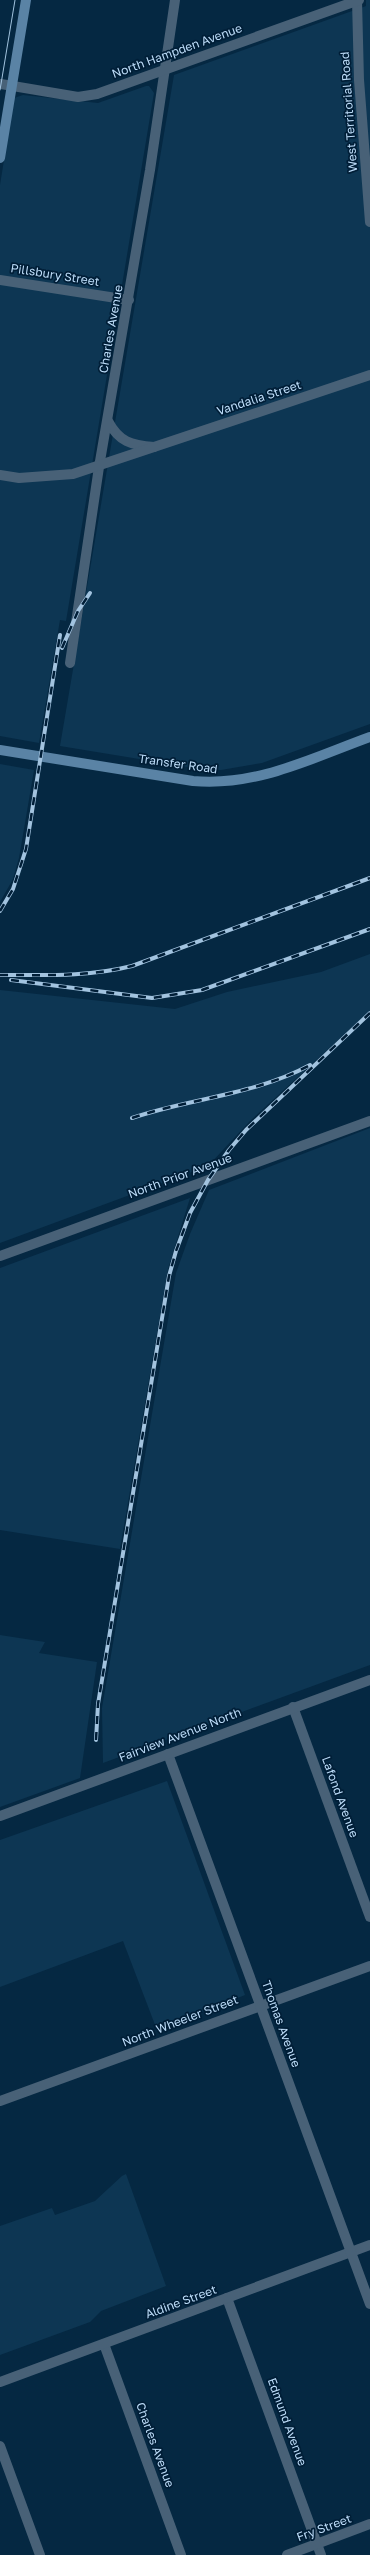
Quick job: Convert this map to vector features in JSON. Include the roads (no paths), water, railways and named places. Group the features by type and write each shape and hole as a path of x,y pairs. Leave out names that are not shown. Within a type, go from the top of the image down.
{"main road":[{"path":"0,158 26,0"},
{"name":"Transfer Road","path":"0,750 193,781 223,783 266,775 370,737"}],"street":[{"name":"Charles Avenue","path":"70,663 99,467 129,300 150,170 163,69 175,0"},
{"name":"North Hampden Avenue","path":"1,84 72,96 88,96 358,0"},
{"name":"West Territorial Road","path":"358,0 358,78 370,222"},
{"name":"Pillsbury Street","path":"0,280 129,300"},
{"name":"Vandalia Street","path":"0,475 19,478 53,477 99,467 370,375"},
{"name":"Vandalia Street","path":"108,420 122,441 136,446 156,447"},
{"name":"North Prior Avenue","path":"0,1256 370,1121"},
{"name":"Fairview Avenue North","path":"0,1816 370,1680"},
{"name":"Lafond Avenue","path":"293,1708 370,1918"},
{"name":"Thomas Avenue","path":"168,1754 370,2304"},
{"name":"North Wheeler Street","path":"0,2101 370,1966"},
{"name":"Aldine Street","path":"0,2382 370,2245"},
{"name":"Edmund Avenue","path":"228,2298 321,2555"},
{"name":"Charles Avenue","path":"104,2344 181,2555"},
{"path":"0,2446 40,2555"},
{"name":"Fry Street","path":"287,2555 370,2524"}],"tram line":[{"path":"0,90 15,0"}],"railway":[{"path":"62,648 78,611 90,593"},
{"path":"0,911 13,889 26,849 60,635"},
{"path":"0,975 83,974 116,970 132,966 370,878"},
{"path":"11,980 152,998 202,990 370,929"},
{"path":"96,1740 98,1704 169,1276 176,1251 190,1213 208,1180 229,1150 246,1130 370,1013"},
{"path":"132,1118 154,1111 245,1090 289,1075 310,1065"}]}
